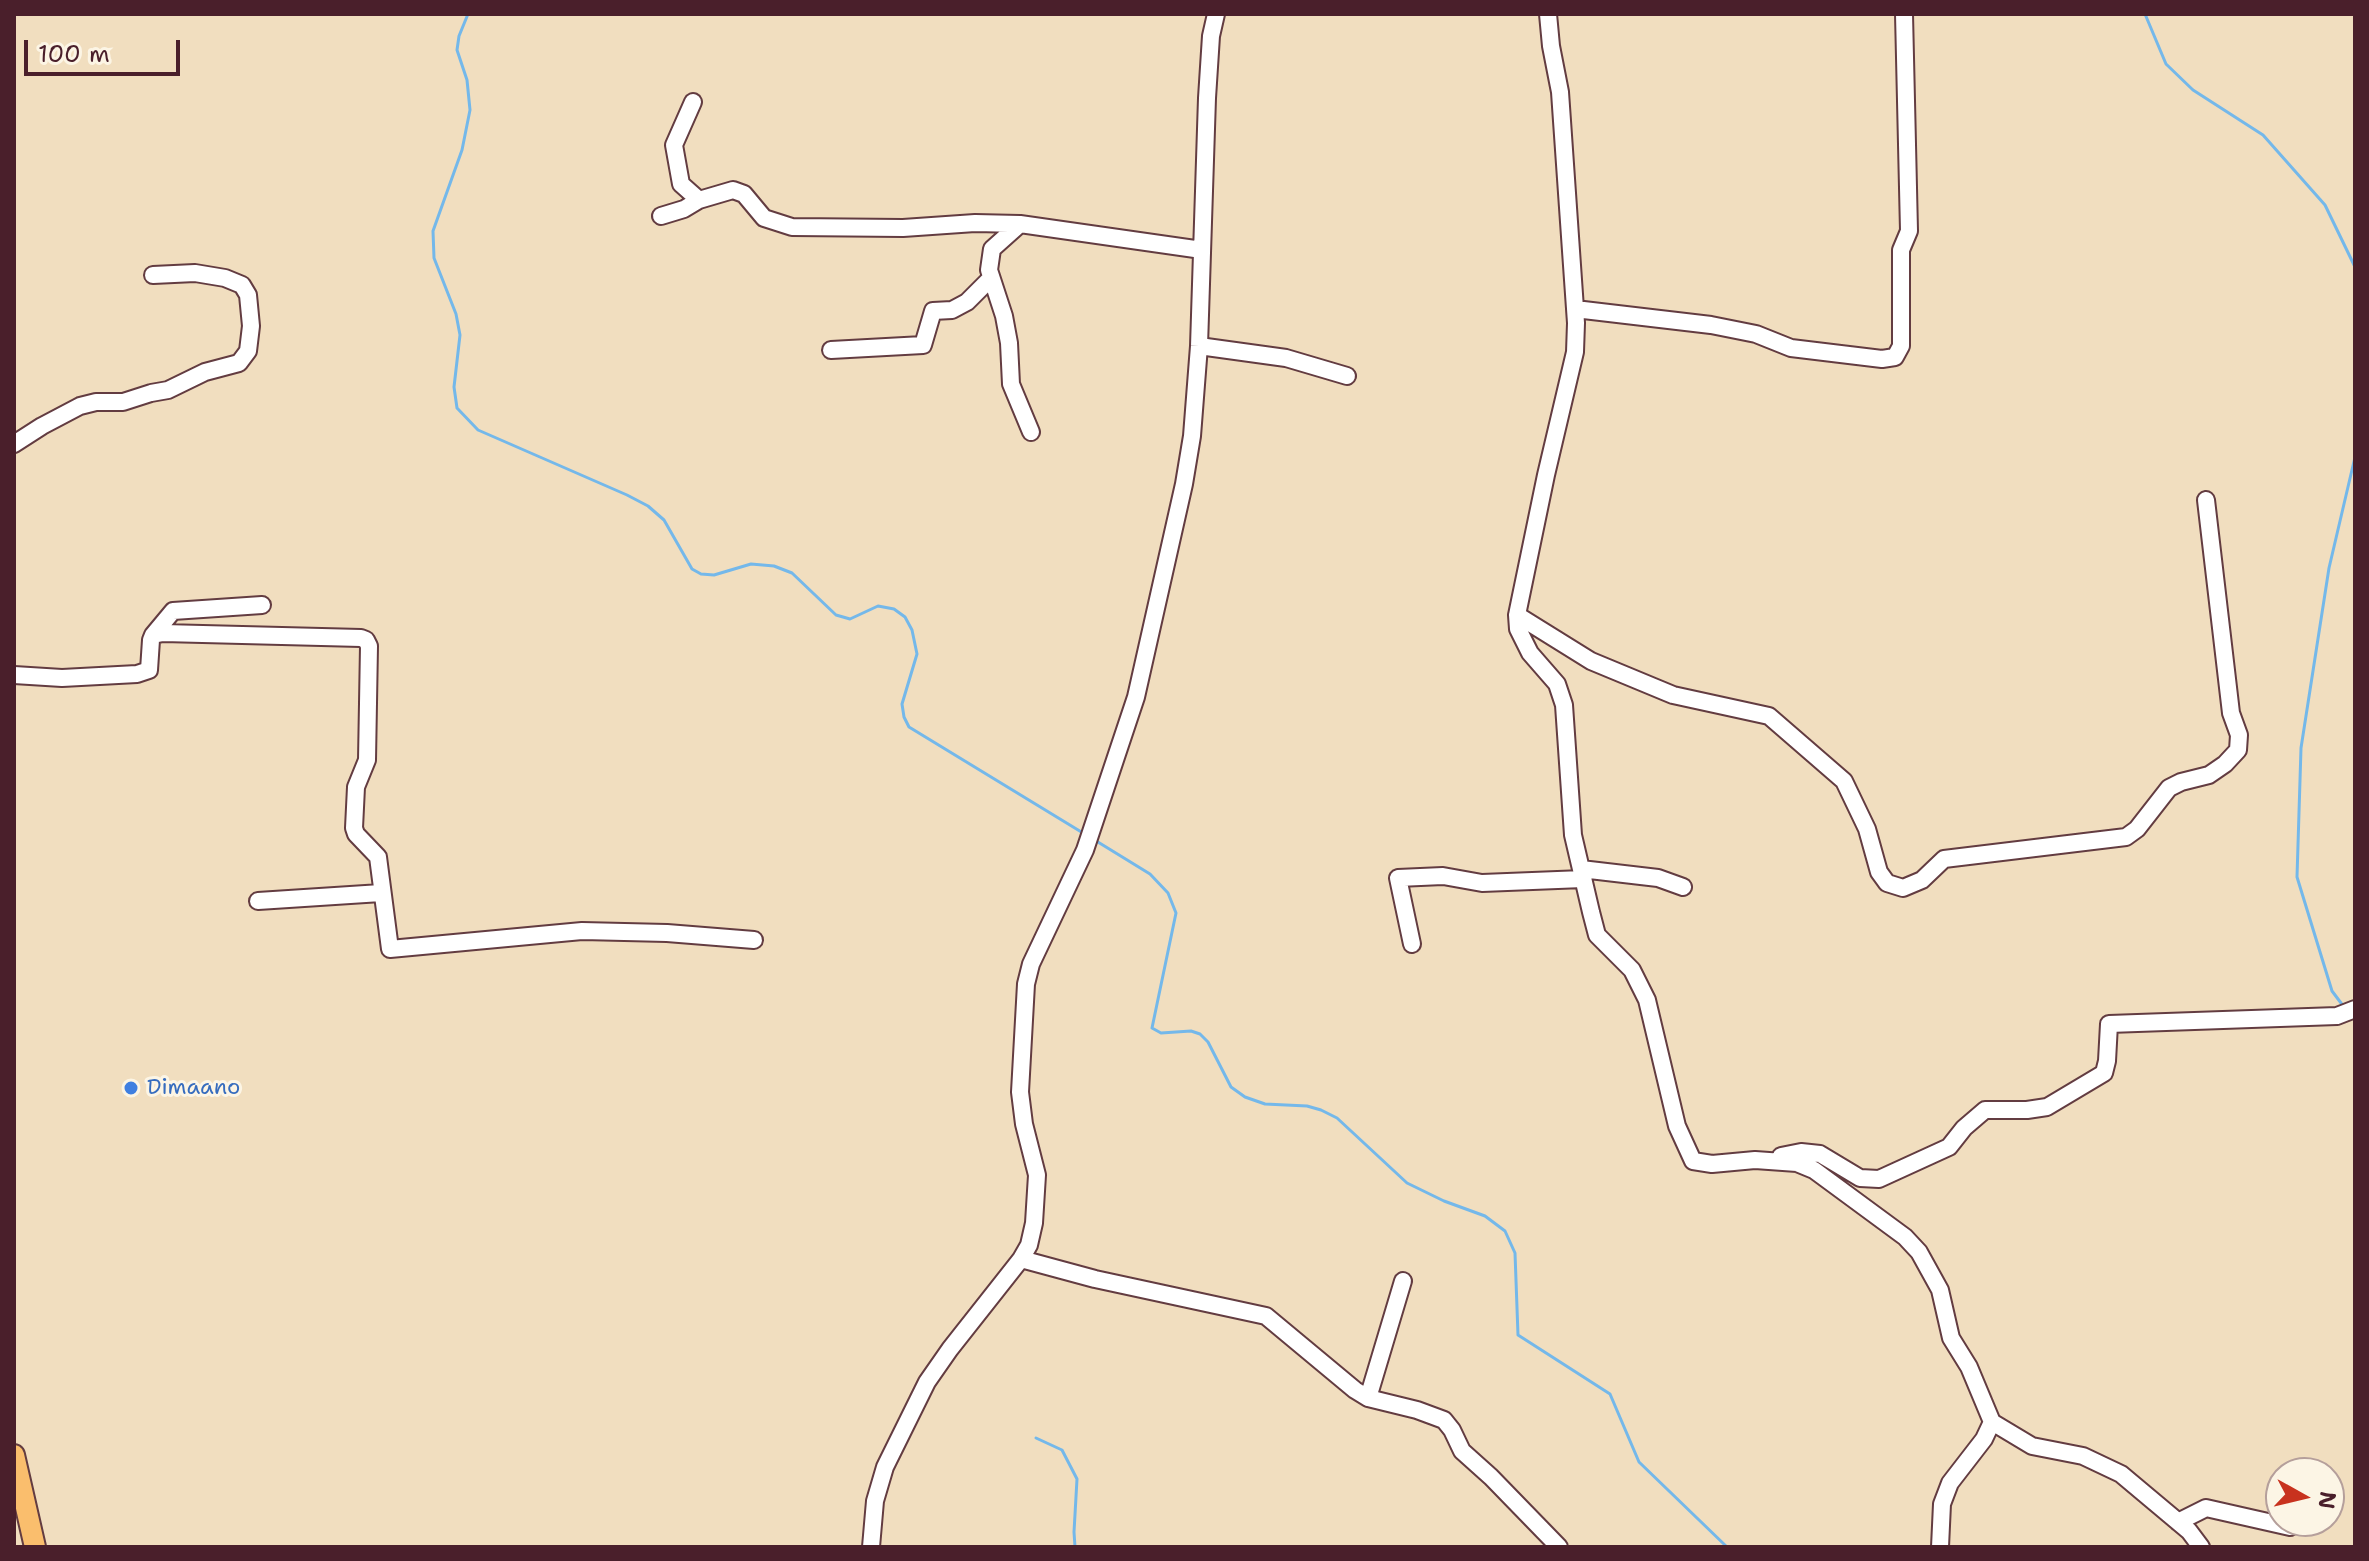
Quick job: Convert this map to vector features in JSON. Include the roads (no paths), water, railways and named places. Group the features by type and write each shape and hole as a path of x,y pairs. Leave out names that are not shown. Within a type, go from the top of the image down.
{"main road":[{"path":"14,1455 35,1547"}],"street":[{"path":"871,1547 875,1501 885,1467 927,1382 1021,1259 1029,1245 1034,1223 1037,1175 1024,1124 1020,1092 1026,984 1031,964 1085,850 1136,697 1184,484 1192,436 1199,346 1207,98 1211,36 1216,14"},
{"path":"1548,14 1560,92 1575,309 1575,352 1517,615 1518,629 1530,653 1557,684 1564,705 1573,835 1597,935 1632,970 1647,1000 1677,1126 1693,1161 1712,1164 1801,1152 1820,1154 1860,1178 1879,1179 1949,1147 1964,1128 1985,1110 2047,1107 2104,1073 2109,1024 2337,1016 2355,1009"},
{"path":"1575,309 1711,325 1756,334 1791,348 1882,359 1895,357 1901,346 1901,250 1909,231 1904,14"},
{"path":"693,102 674,145 681,184 699,200"},
{"path":"661,216 733,190 744,194 764,218 792,227 903,228 975,223 1020,224 1202,250"},
{"path":"1020,224 992,249 989,270 1004,316 1011,384 1031,432"},
{"path":"14,444 80,406 96,402 123,402 168,390 205,372 239,363 248,351 251,326 248,295 242,285 225,278 195,273 153,275"},
{"path":"831,350 923,345 933,311 952,310 967,302 991,278"},
{"path":"1199,346 1286,358 1347,376"},
{"path":"1517,615 1591,661 1673,695 1769,716 1844,781 1867,829 1879,872 1887,883 1903,888 1922,880 1944,859 2126,837 2137,829 2169,788 2209,775 2238,750 2239,735 2231,713 2206,500"},
{"path":"14,675 62,678 137,674 149,670 153,635 173,611 262,605"},
{"path":"153,635 346,637 366,640 369,646 367,760 354,795 354,828 378,857 390,949 582,931 667,933 754,940"},
{"path":"1412,944 1398,878 1443,876 1482,883 1582,874 1658,878 1683,887"},
{"path":"258,901 381,893"},
{"path":"1755,1160 1797,1163 1814,1170 1895,1230 1919,1252 1940,1290 1951,1338 1969,1367 1992,1422 2032,1446 2083,1456 2121,1474 2189,1531 2201,1547"},
{"path":"1021,1259 1095,1279 1266,1316 1368,1398 1444,1420 1462,1451 1559,1547"},
{"path":"1368,1398 1403,1281"},
{"path":"1940,1547 1942,1504 1950,1483 1984,1439 1992,1422"},
{"path":"2178,1522 2206,1508 2265,1521"}],"waterway":[{"path":"468,14 457,50 467,80 470,110 462,150 433,231 434,258 456,314 460,335 454,387 457,408 478,430 648,506 664,520 692,569 701,574 714,575 751,564 774,566 792,573 836,615 850,619 878,606 894,609 905,617 912,630 917,654 902,704 909,727 1083,833"},
{"path":"2145,14 2166,64 2193,90 2263,135 2325,205 2355,267"},
{"path":"2344,1007 2332,991 2297,877 2301,748 2329,568 2355,457"},
{"path":"1093,839 1150,874 1168,893 1176,913 1152,1028 1161,1033 1191,1031 1200,1034 1208,1042 1231,1087 1245,1097 1265,1104 1307,1106 1337,1118 1407,1183 1485,1216 1505,1231 1515,1253 1518,1335 1610,1394 1639,1462 1727,1547"},
{"path":"1036,1438 1062,1450 1077,1479 1075,1547"}],"place":[{"name":"Dimaano","path":"131,1088"}]}
